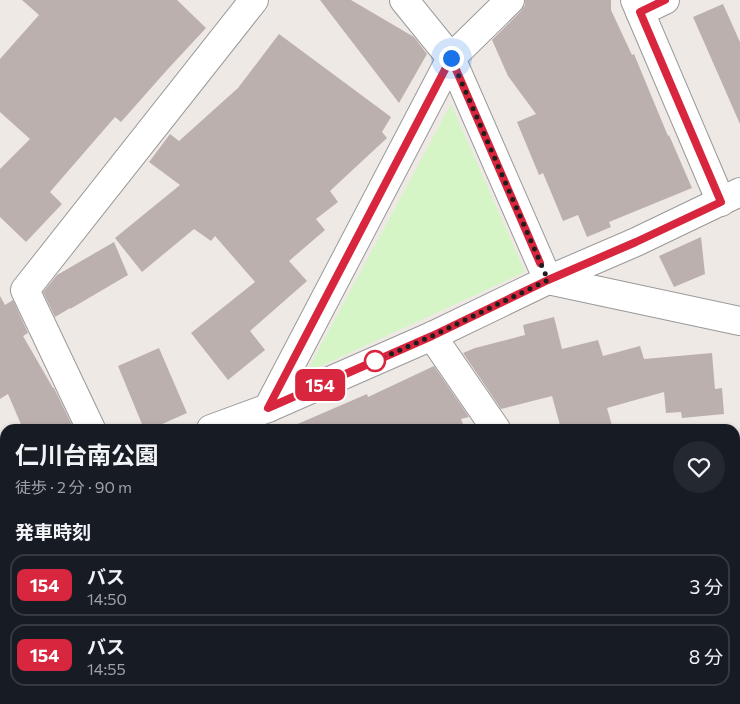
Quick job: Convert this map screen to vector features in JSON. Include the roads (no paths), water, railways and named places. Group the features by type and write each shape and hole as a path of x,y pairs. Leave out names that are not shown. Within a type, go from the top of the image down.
{"street":[{"path":"89,424 25,290 254,0"},
{"path":"404,0 451,58 548,280"},
{"path":"268,408 451,58 510,0"},
{"path":"225,424 268,408 432,336 548,280 636,242 731,197 637,6 665,0"},
{"path":"548,280 740,321"},
{"path":"432,336 493,424"}]}
